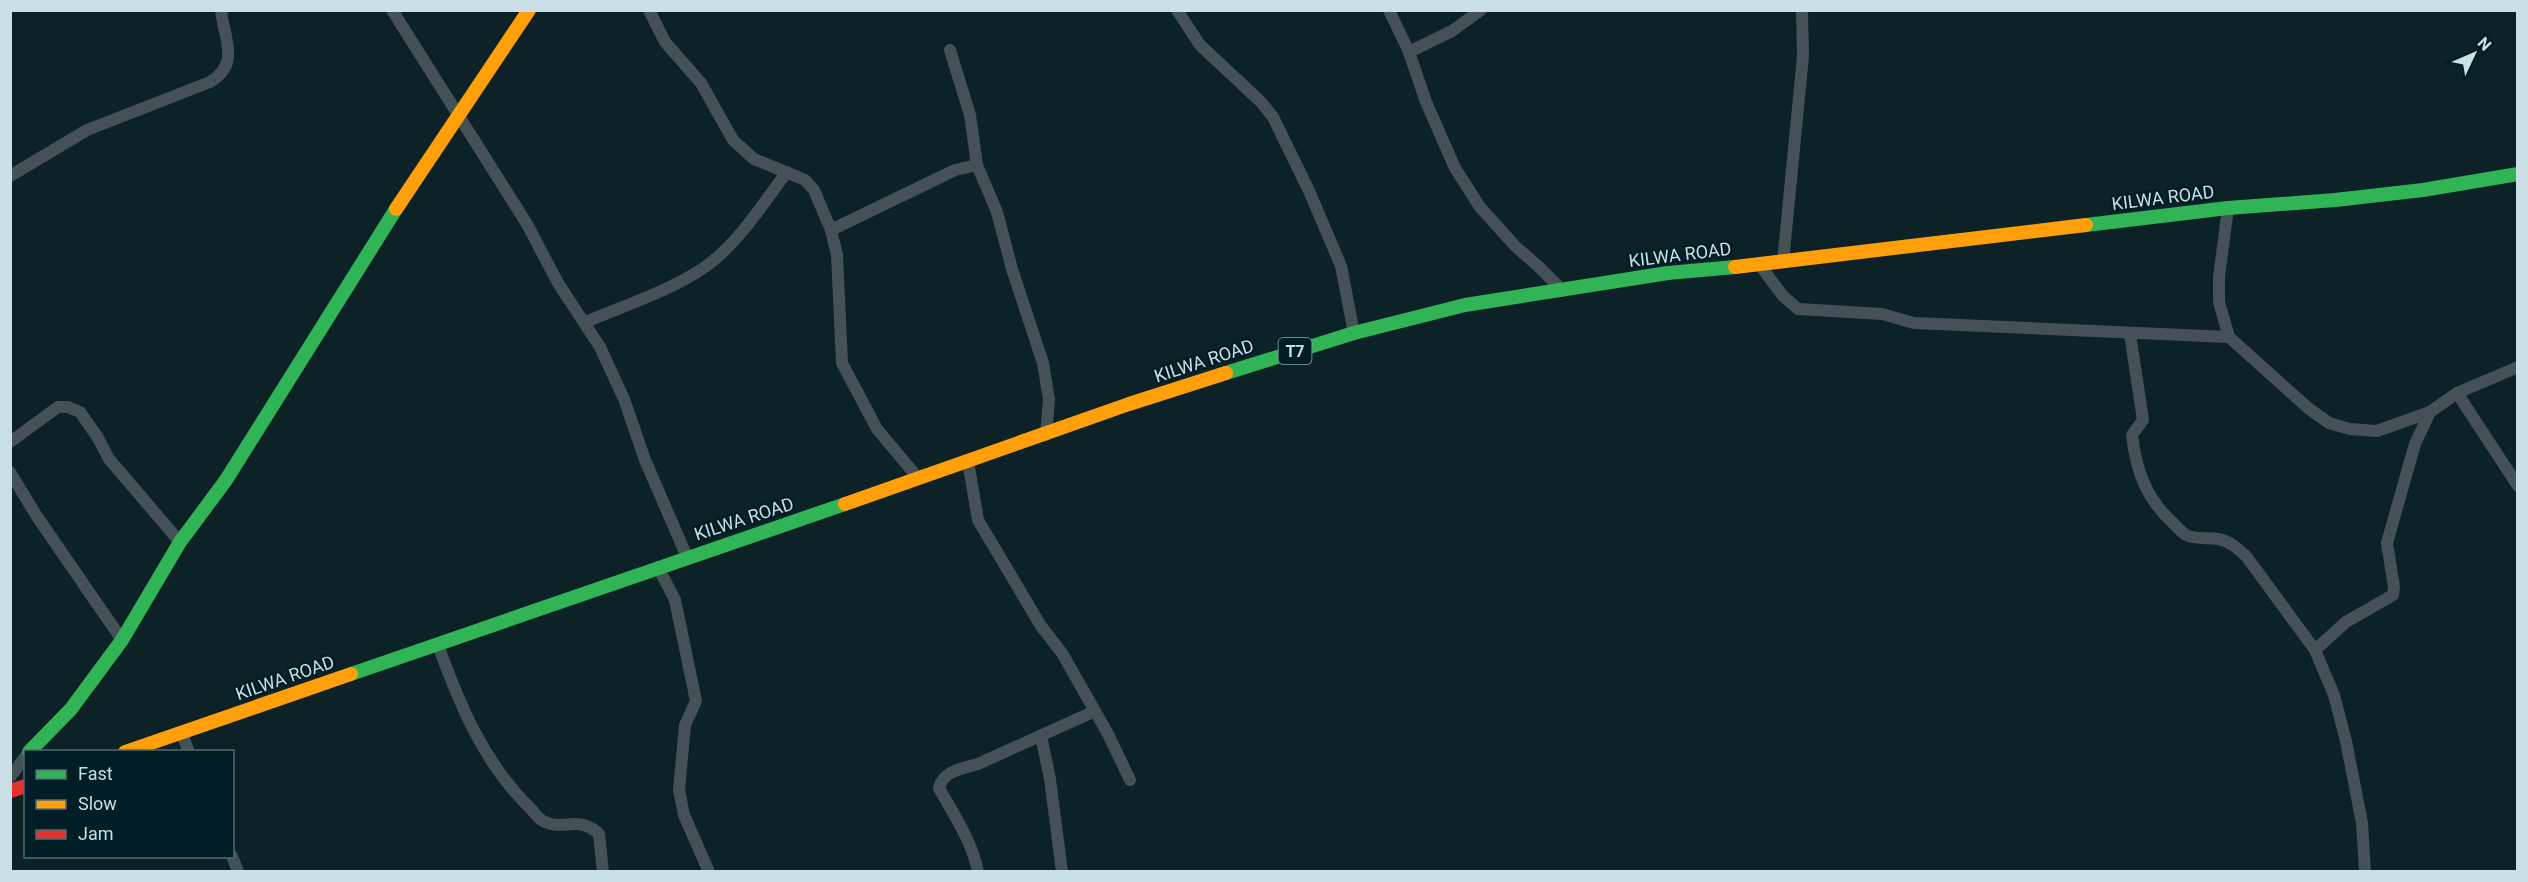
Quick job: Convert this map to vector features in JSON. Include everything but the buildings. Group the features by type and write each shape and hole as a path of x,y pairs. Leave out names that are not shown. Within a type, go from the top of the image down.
{"main road":[{"path":"30,750 71,709 122,640 180,543 226,480 379,234 529,10"},
{"name":"KILWA ROAD","path":"131,750 1046,435 1129,404 1354,333 1465,305 1560,288 1668,273 1783,262 2228,208 2412,191 2517,174"}],"street":[{"path":"10,176 87,130 210,82 219,76 225,70 229,60 221,10"},
{"path":"392,10 527,224 558,283 586,322 624,399 645,460 687,557"},
{"path":"649,10 665,42 701,83 733,140 754,159 805,180 814,190 831,230 837,255 842,363 877,429 918,478"},
{"path":"1177,10 1200,45 1261,102 1272,117 1311,193 1341,266 1354,333"},
{"path":"1389,10 1410,52 1426,102 1455,168 1480,207 1516,247 1560,288"},
{"path":"1410,52 1452,31 1481,10"},
{"path":"1783,262 1803,56 1802,10"},
{"path":"950,50 970,115 977,165 997,212 1012,269 1043,363 1049,400 1046,435"},
{"path":"831,230 955,170 977,165"},
{"path":"586,322 693,275 714,261 736,238 787,172"},
{"path":"2228,208 2219,294 2224,324 2229,337 2308,408 2329,423 2350,429 2377,431 2430,412 2457,393 2517,367"},
{"path":"1759,264 1783,296 1798,309 1882,314 1914,323 2229,337"},
{"path":"2130,334 2143,420 2132,435 2142,483 2157,508 2185,535 2218,539 2231,544 2246,556 2314,650 2334,695 2346,741 2362,823 2365,872"},
{"path":"2457,393 2517,486"},
{"path":"10,442 58,407 68,406 80,412 109,459 180,543"},
{"path":"2314,650 2346,622 2393,595 2394,586 2387,543 2415,444 2430,412"},
{"path":"968,461 978,520 1041,626 1062,653 1130,780"},
{"path":"10,472 58,550 122,640"},
{"path":"658,567 675,600 696,701 685,725 679,790 684,815 709,872"},
{"path":"438,645 458,700 494,769 544,821 561,824 580,822 599,834 603,872"},
{"path":"978,872 966,834 939,788 944,777 1095,711"},
{"path":"181,732 188,750"},
{"path":"1041,736 1050,779 1062,872"},
{"path":"14,788 24,761"}],"traffic: fast":[{"path":"2086,225 2228,208 2335,200 2423,190 2518,174"},
{"path":"31,750 71,709 122,640 180,542 226,480 396,209"},
{"path":"1226,373 1354,333 1465,305 1668,273 1735,267"},
{"path":"351,674 845,504"}],"traffic: slow":[{"path":"396,209 529,10"},
{"path":"1735,267 2086,225"},
{"path":"845,504 1129,404 1226,373"},
{"path":"131,750 351,674"}],"traffic: jam":[{"path":"10,791 24,787"}]}
